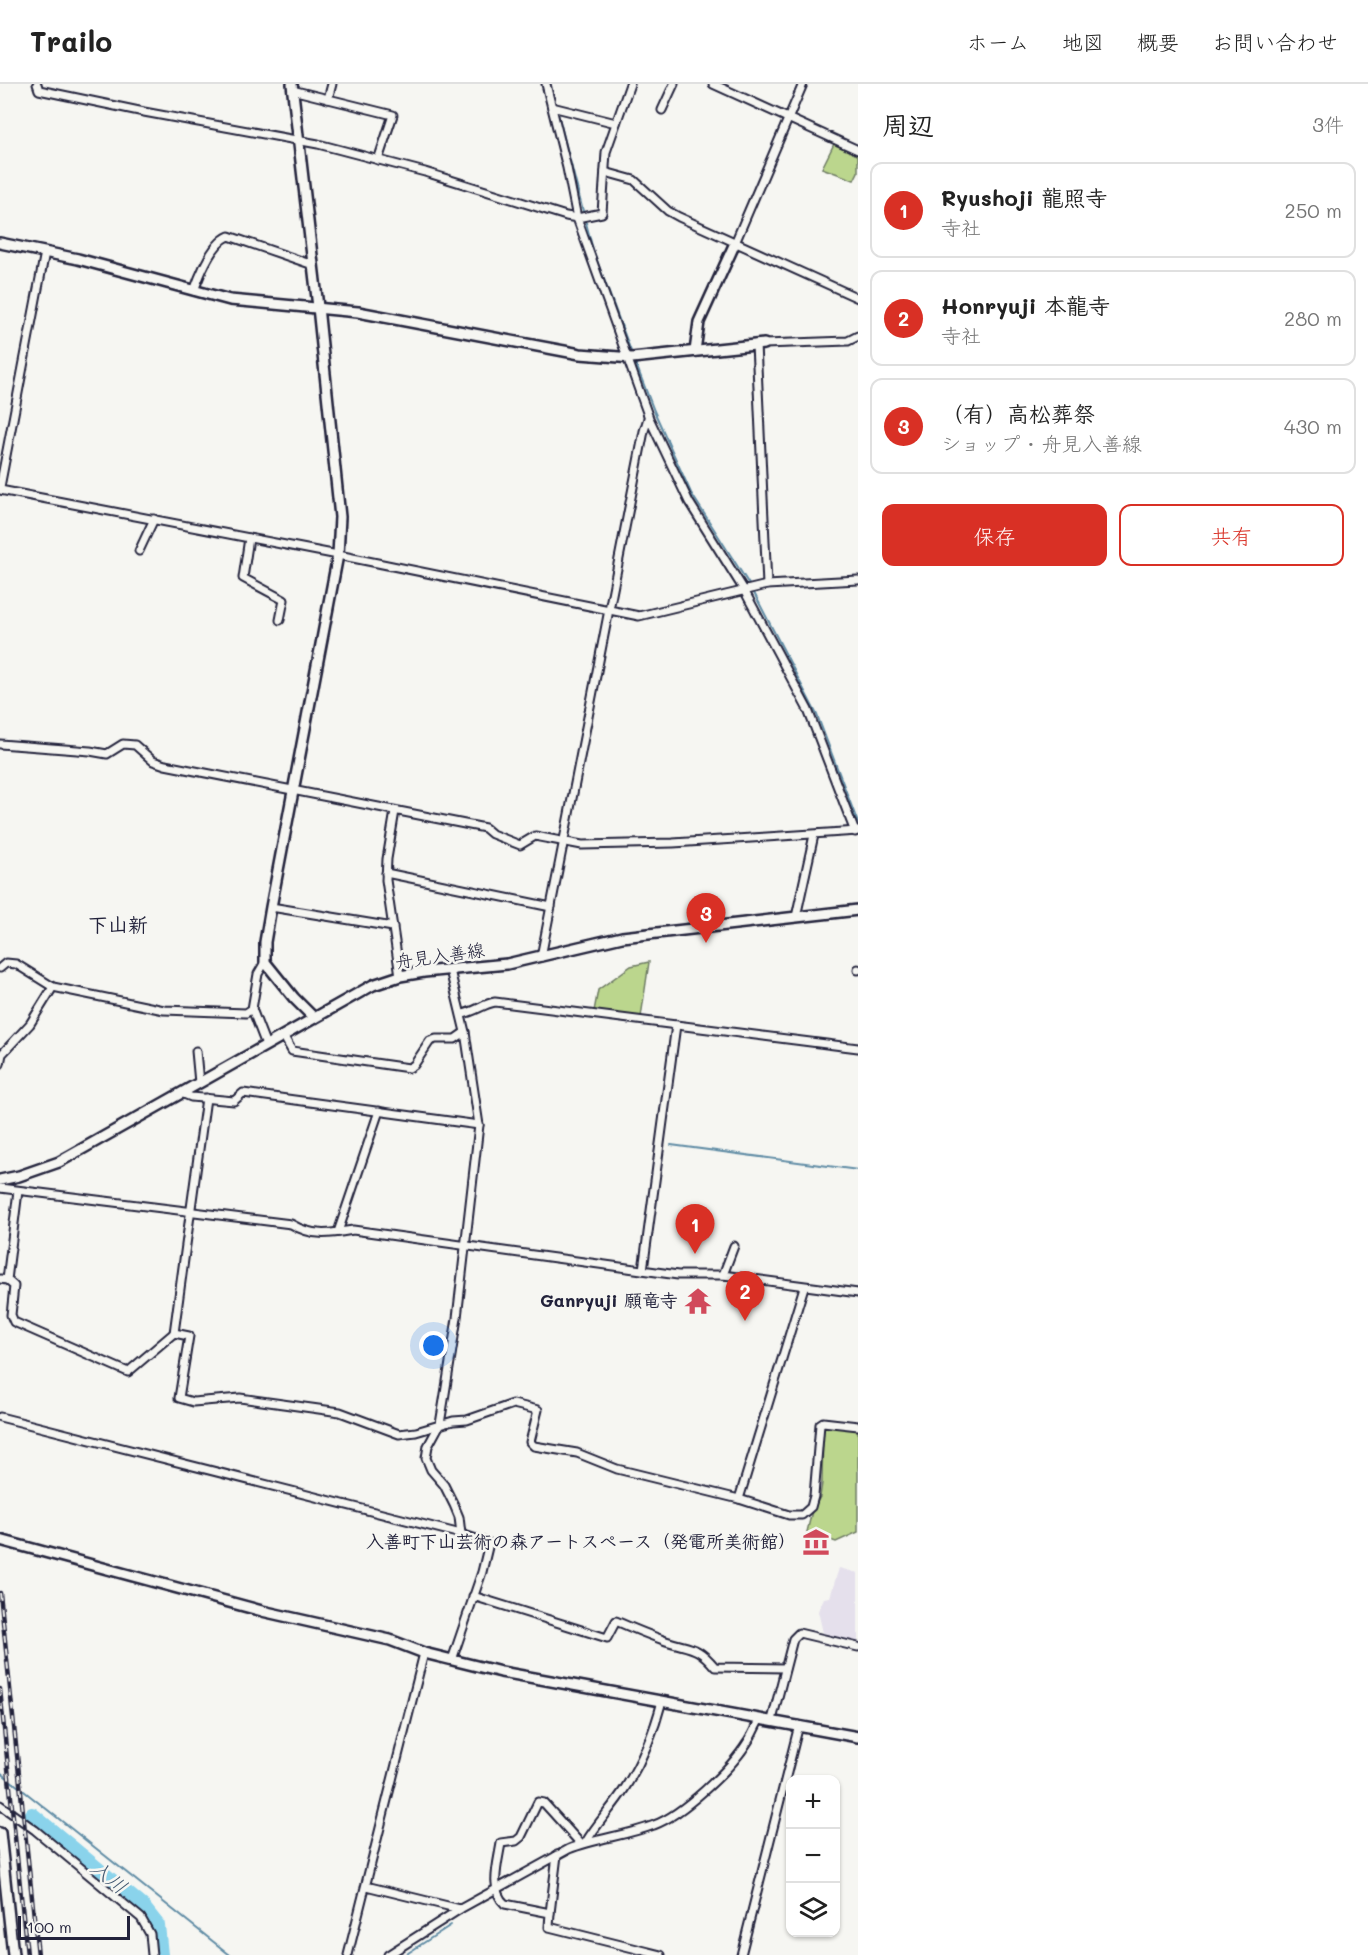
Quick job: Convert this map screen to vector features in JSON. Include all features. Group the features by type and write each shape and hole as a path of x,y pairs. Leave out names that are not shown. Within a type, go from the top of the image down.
{"street":[{"path":"38,84 39,90 299,141 378,160 577,218 602,213 606,152 630,84"},
{"path":"328,99 332,84"},
{"path":"0,744 107,754 123,744 135,745 153,761 165,765 485,828 492,834 520,845 535,836 582,845 673,843 856,832 808,710 744,590 689,502 649,418 625,358 577,218 546,84"},
{"path":"662,110 674,84"},
{"path":"713,84 858,150"},
{"path":"695,351 699,322 803,84"},
{"path":"266,1045 252,1009 258,974 265,962 265,942 271,907 338,555 340,518 292,87 328,99 393,115 378,160"},
{"path":"552,107 616,123"},
{"path":"605,172 634,180 668,211 858,298"},
{"path":"194,291 201,270 221,239 229,236 313,265"},
{"path":"0,243 45,252 230,300 318,307 385,316 580,354 625,358 760,344 848,341 858,336"},
{"path":"45,252 0,488 609,608 639,616 767,585 858,580"},
{"path":"760,344 767,585"},
{"path":"541,957 644,432 649,418"},
{"path":"139,550 154,519"},
{"path":"249,538 243,578 284,600 280,620"},
{"path":"395,811 386,873 400,976"},
{"path":"796,917 814,835"},
{"path":"386,873 551,907"},
{"path":"271,907 393,927"},
{"name":"舟見入善線","path":"0,1180 59,1162 373,985 400,976 507,964 622,937 858,910"},
{"path":"265,962 294,998 315,1018"},
{"path":"0,968 6,963 16,964 53,987 164,1010 246,1013 252,1009"},
{"path":"450,970 462,1014 479,1125 466,1245 440,1424 428,1446 426,1458 431,1470 444,1485 454,1505 459,1517 461,1534"},
{"path":"0,1064 2,1054 30,1024 53,987"},
{"path":"462,1014 474,1012 486,1004 495,1002 858,1048"},
{"path":"643,1270 676,1024"},
{"path":"284,1035 292,1051 409,1068 414,1065 430,1041 455,1039 465,1032"},
{"path":"196,1051 199,1083"},
{"path":"181,1093 234,1101 243,1093 479,1125"},
{"path":"18,1191 4,1280 14,1286 11,1315 14,1322 128,1372 174,1333 206,1098"},
{"path":"338,1232 379,1111"},
{"path":"0,1188 291,1224 304,1232 314,1234 353,1230 678,1275 723,1275 858,1293"},
{"path":"723,1275 734,1246"},
{"path":"739,1499 804,1287"},
{"path":"174,1333 189,1336 179,1398 193,1402 240,1398 340,1412 399,1434 467,1420 513,1404 538,1410 530,1442 534,1446 577,1453 617,1469 739,1499 789,1515 802,1515 811,1507 820,1424 824,1422 858,1426"},
{"path":"0,1417 489,1543 452,1660"},
{"path":"0,1540 254,1609 390,1640 424,1653 501,1672 858,1737"},
{"path":"473,1596 608,1638 616,1621 668,1642 690,1646 704,1654 715,1667 785,1668"},
{"path":"772,1720 793,1639 799,1633 858,1647"},
{"path":"348,1955 424,1653"},
{"path":"584,1843 624,1790 640,1761 656,1726 662,1701"},
{"path":"388,1955 460,1909 557,1855 584,1843 656,1825 677,1813 711,1784 746,1744 760,1719"},
{"path":"741,1955 799,1725"},
{"path":"550,1913 505,1904 495,1889 501,1843 516,1841 521,1837 538,1802 544,1803 584,1843"},
{"path":"0,1805 35,1830 141,1918 150,1934 152,1955"},
{"path":"0,1833 13,1955"},
{"path":"557,1855 549,1927 661,1955"},
{"path":"366,1886 460,1909"}],"shaded area":[{"path":"839,1568 858,1573 858,1642 823,1633 818,1611 824,1598 830,1597"}],"green space":[{"path":"835,142 858,153 858,172 854,180 822,168"},
{"path":"649,962 641,1017 594,1011 598,990 631,966"},
{"path":"825,1424 858,1429 858,1532 836,1542 807,1532 812,1511 820,1497"}],"waterway":[{"path":"550,84 555,105"},
{"path":"557,110 593,250 632,354"},
{"path":"634,359 654,411 691,493 750,586"},
{"path":"753,591 817,715 858,823"},
{"path":"671,1145 858,1170"},
{"path":"0,1772 230,1955"},
{"name":"入川","path":"32,1814 143,1906 158,1925 161,1955"},
{"path":"405,1955 451,1925"}],"railway":[{"path":"0,1593 38,1955"},
{"path":"0,1689 27,1955"}],"place":[{"name":"（有）高松葬祭","path":"706,943"},
{"name":"Ryushoji 龍照寺","path":"695,1254"},
{"name":"Ganryuji 願竜寺","path":"698,1301"},
{"name":"Honryuji 本龍寺","path":"745,1321"},
{"name":"入善町下山芸術の森アートスペース（発電所美術館）","path":"816,1542"}],"district":[{"name":"下山新","path":"118,925"}]}
